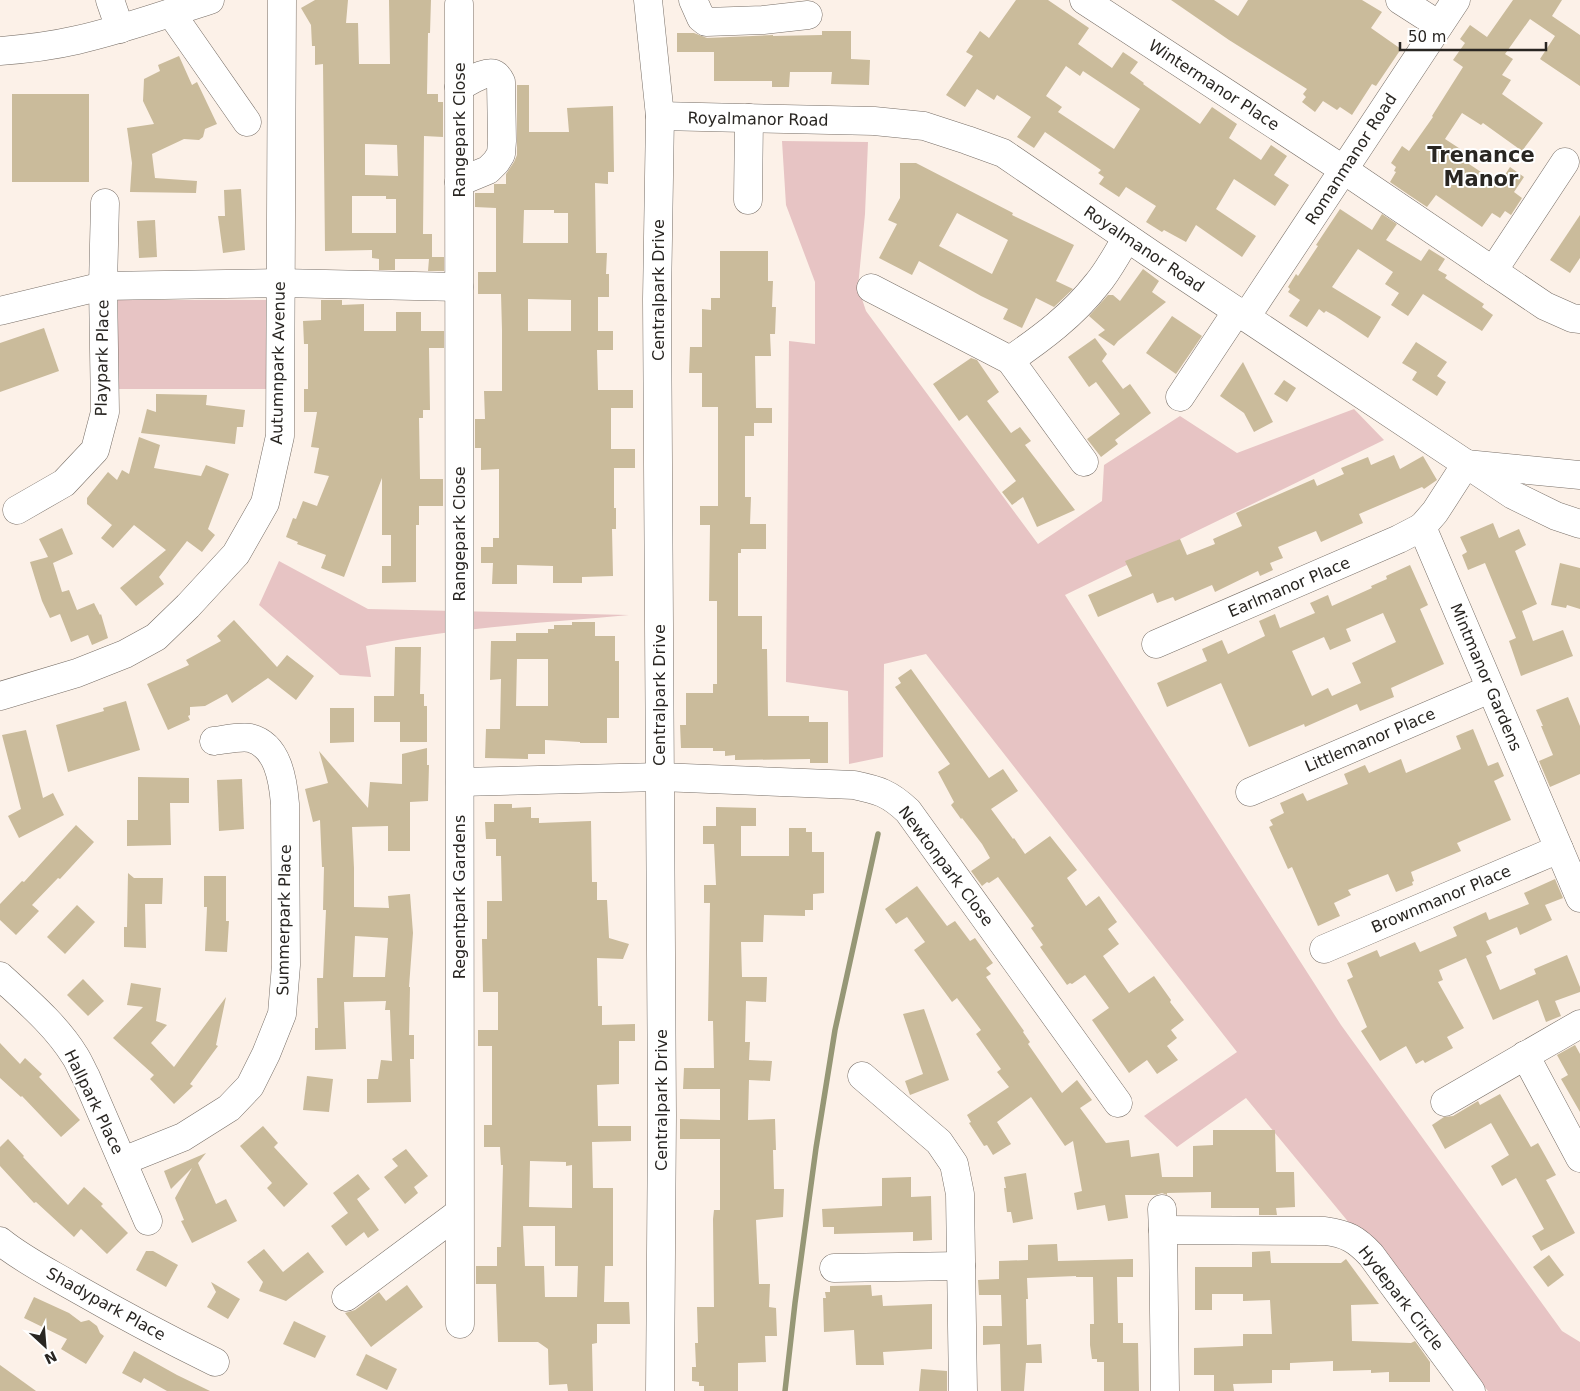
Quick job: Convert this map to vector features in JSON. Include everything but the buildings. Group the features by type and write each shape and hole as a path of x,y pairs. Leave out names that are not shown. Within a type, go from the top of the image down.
{"street":[{"path":"110,0 120,30"},
{"path":"0,51 33,48 120,30 210,0"},
{"name":"Autumnpark Avenue","path":"0,696 77,673 125,654 156,637 188,606 236,554 265,503 280,436 282,0"},
{"name":"Centralpark Drive","path":"648,0 660,116 657,299 662,1115 660,1391"},
{"path":"693,0 700,18 706,22 808,16"},
{"name":"Wintermanor Place","path":"1084,0 1344,170 1545,306 1572,318 1580,319"},
{"path":"1400,0 1440,25"},
{"name":"Romanmanor Road","path":"1180,397 1242,314 1344,170 1456,0"},
{"name":"Rangepark Close","path":"459,4 460,782"},
{"path":"171,13 247,122"},
{"path":"459,87 491,72 497,75 501,82 502,142 501,154 488,170 459,182"},
{"name":"Royalmanor Road","path":"660,116 874,121 924,126 1003,153 1127,238 1513,495 1556,516 1580,524"},
{"path":"748,200 749,118"},
{"path":"1493,271 1565,162"},
{"name":"Playpark Place","path":"17,510 64,484 95,450 105,412 104,204"},
{"path":"1010,360 1048,334 1078,307 1099,282 1127,238"},
{"path":"280,283 459,286"},
{"name":"Playpark Place","path":"103,286 280,283"},
{"path":"0,311 103,286"},
{"path":"872,288 1010,360 1084,462"},
{"path":"1422,527 1435,512 1466,464 1580,475"},
{"name":"Earlmanor Place","path":"1156,644 1399,540 1422,527"},
{"name":"Mintmanor Gardens","path":"1422,527 1580,898"},
{"name":"Littlemanor Place","path":"1250,792 1490,689"},
{"name":"Summerpark Place","path":"123,1161 183,1137 228,1108 250,1086 266,1054 282,1014 286,966 284,784 271,753 263,744 249,738 214,742"},
{"path":"460,782 660,777"},
{"name":"Newtonpark Close","path":"660,777 854,785 874,789 894,798 908,811 1118,1103"},
{"name":"Regentpark Gardens","path":"460,782 460,1324"},
{"name":"Brownmanor Place","path":"1324,948 1559,849"},
{"name":"Hallpark Place","path":"0,976 42,1015 61,1036 75,1056 86,1077 148,1221"},
{"path":"1445,1102 1580,1024"},
{"path":"1525,1055 1580,1158"},
{"path":"862,1076 939,1142 954,1164 960,1194 963,1391"},
{"path":"346,1297 459,1212"},
{"name":"Hydepark Circle","path":"1165,1391 1163,1220 1325,1231 1341,1233 1353,1238 1372,1255 1471,1391"},
{"name":"Shadypark Place","path":"0,1241 36,1265 115,1310 215,1362"},
{"path":"834,1268 962,1266"}],"shaded area":[{"path":"782,141 868,142 865,214 858,287 866,311 1038,544 1102,501 1104,465 1180,416 1237,453 1354,409 1384,440 1065,595 1341,1025 1562,1331 1580,1342 1580,1391 1488,1391 1246,1098 1177,1147 1144,1116 1237,1052 926,654 884,664 883,757 849,764 848,691 786,682 789,341 815,344 815,282 786,205"},
{"path":"118,300 268,300 268,389 118,389"},
{"path":"279,561 368,609 629,615 464,630 366,646 371,677 340,675 259,605"}],"waterway":[{"path":"785,1391 816,1148 835,1030 878,834"}],"district":[{"name":"Trenance Manor","path":"1481,167"}]}
